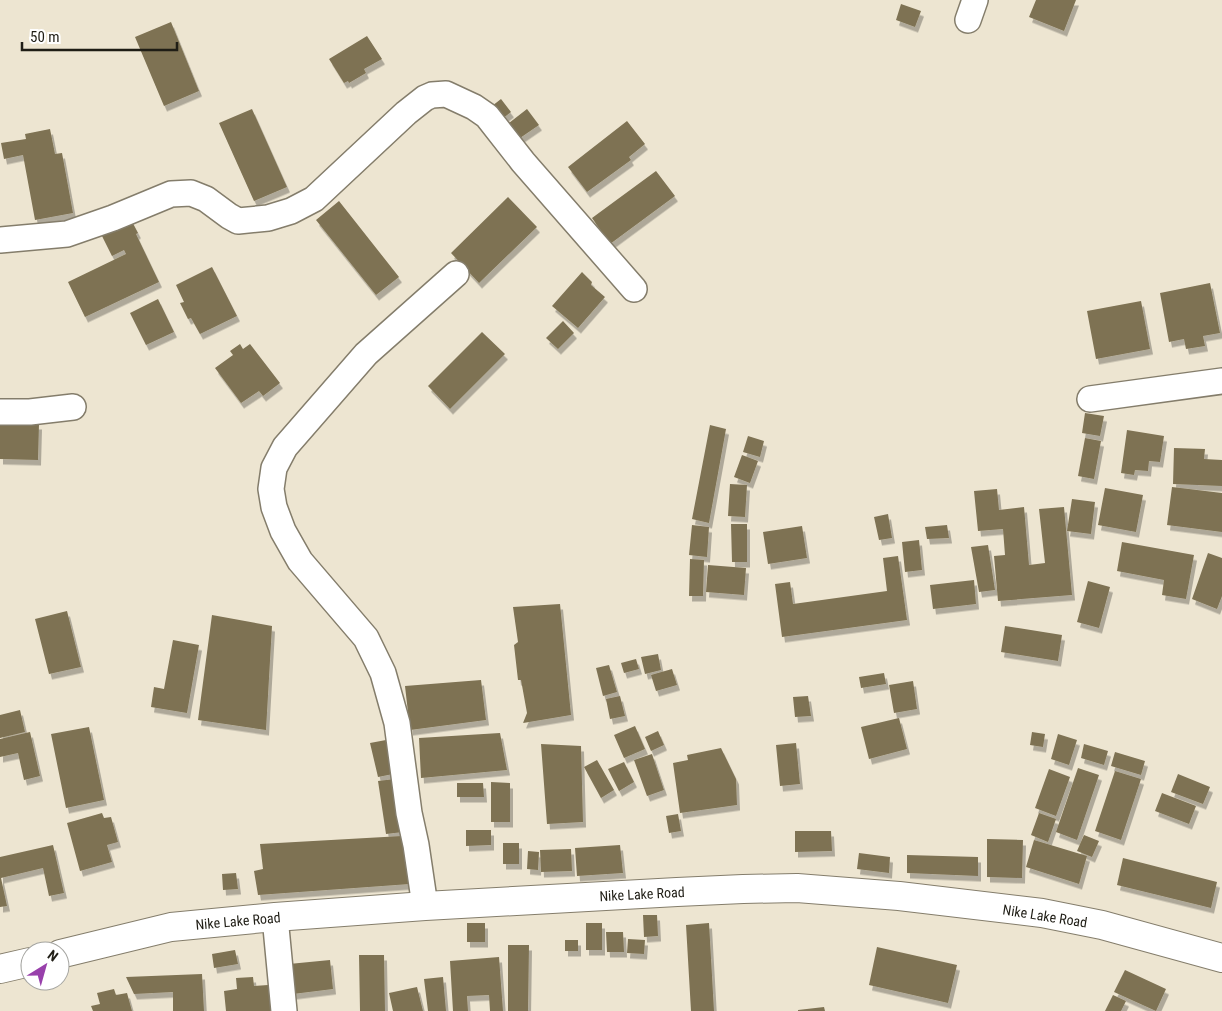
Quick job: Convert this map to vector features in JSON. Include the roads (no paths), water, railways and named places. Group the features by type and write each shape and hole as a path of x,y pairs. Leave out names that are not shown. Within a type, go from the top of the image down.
{"main road":[{"name":"Nike Lake Road","path":"70,952 172,927 425,906 743,888 797,888 899,896 1042,913 1102,925 1222,958"},
{"path":"0,969 20,964"}],"street":[{"path":"0,240 67,234 114,218 171,194 191,193 206,199 229,216 238,220 268,218 284,214 314,199 406,113 425,98 432,95 446,94 474,107 487,116 523,162 634,289"},
{"path":"425,906 409,813 397,723 383,673 366,638 300,561 274,507 271,488 274,468 285,447 366,354 456,274"},
{"path":"1090,399 1222,381"},
{"path":"0,412 30,412 73,407"},
{"path":"275,918 284,1011"}]}
